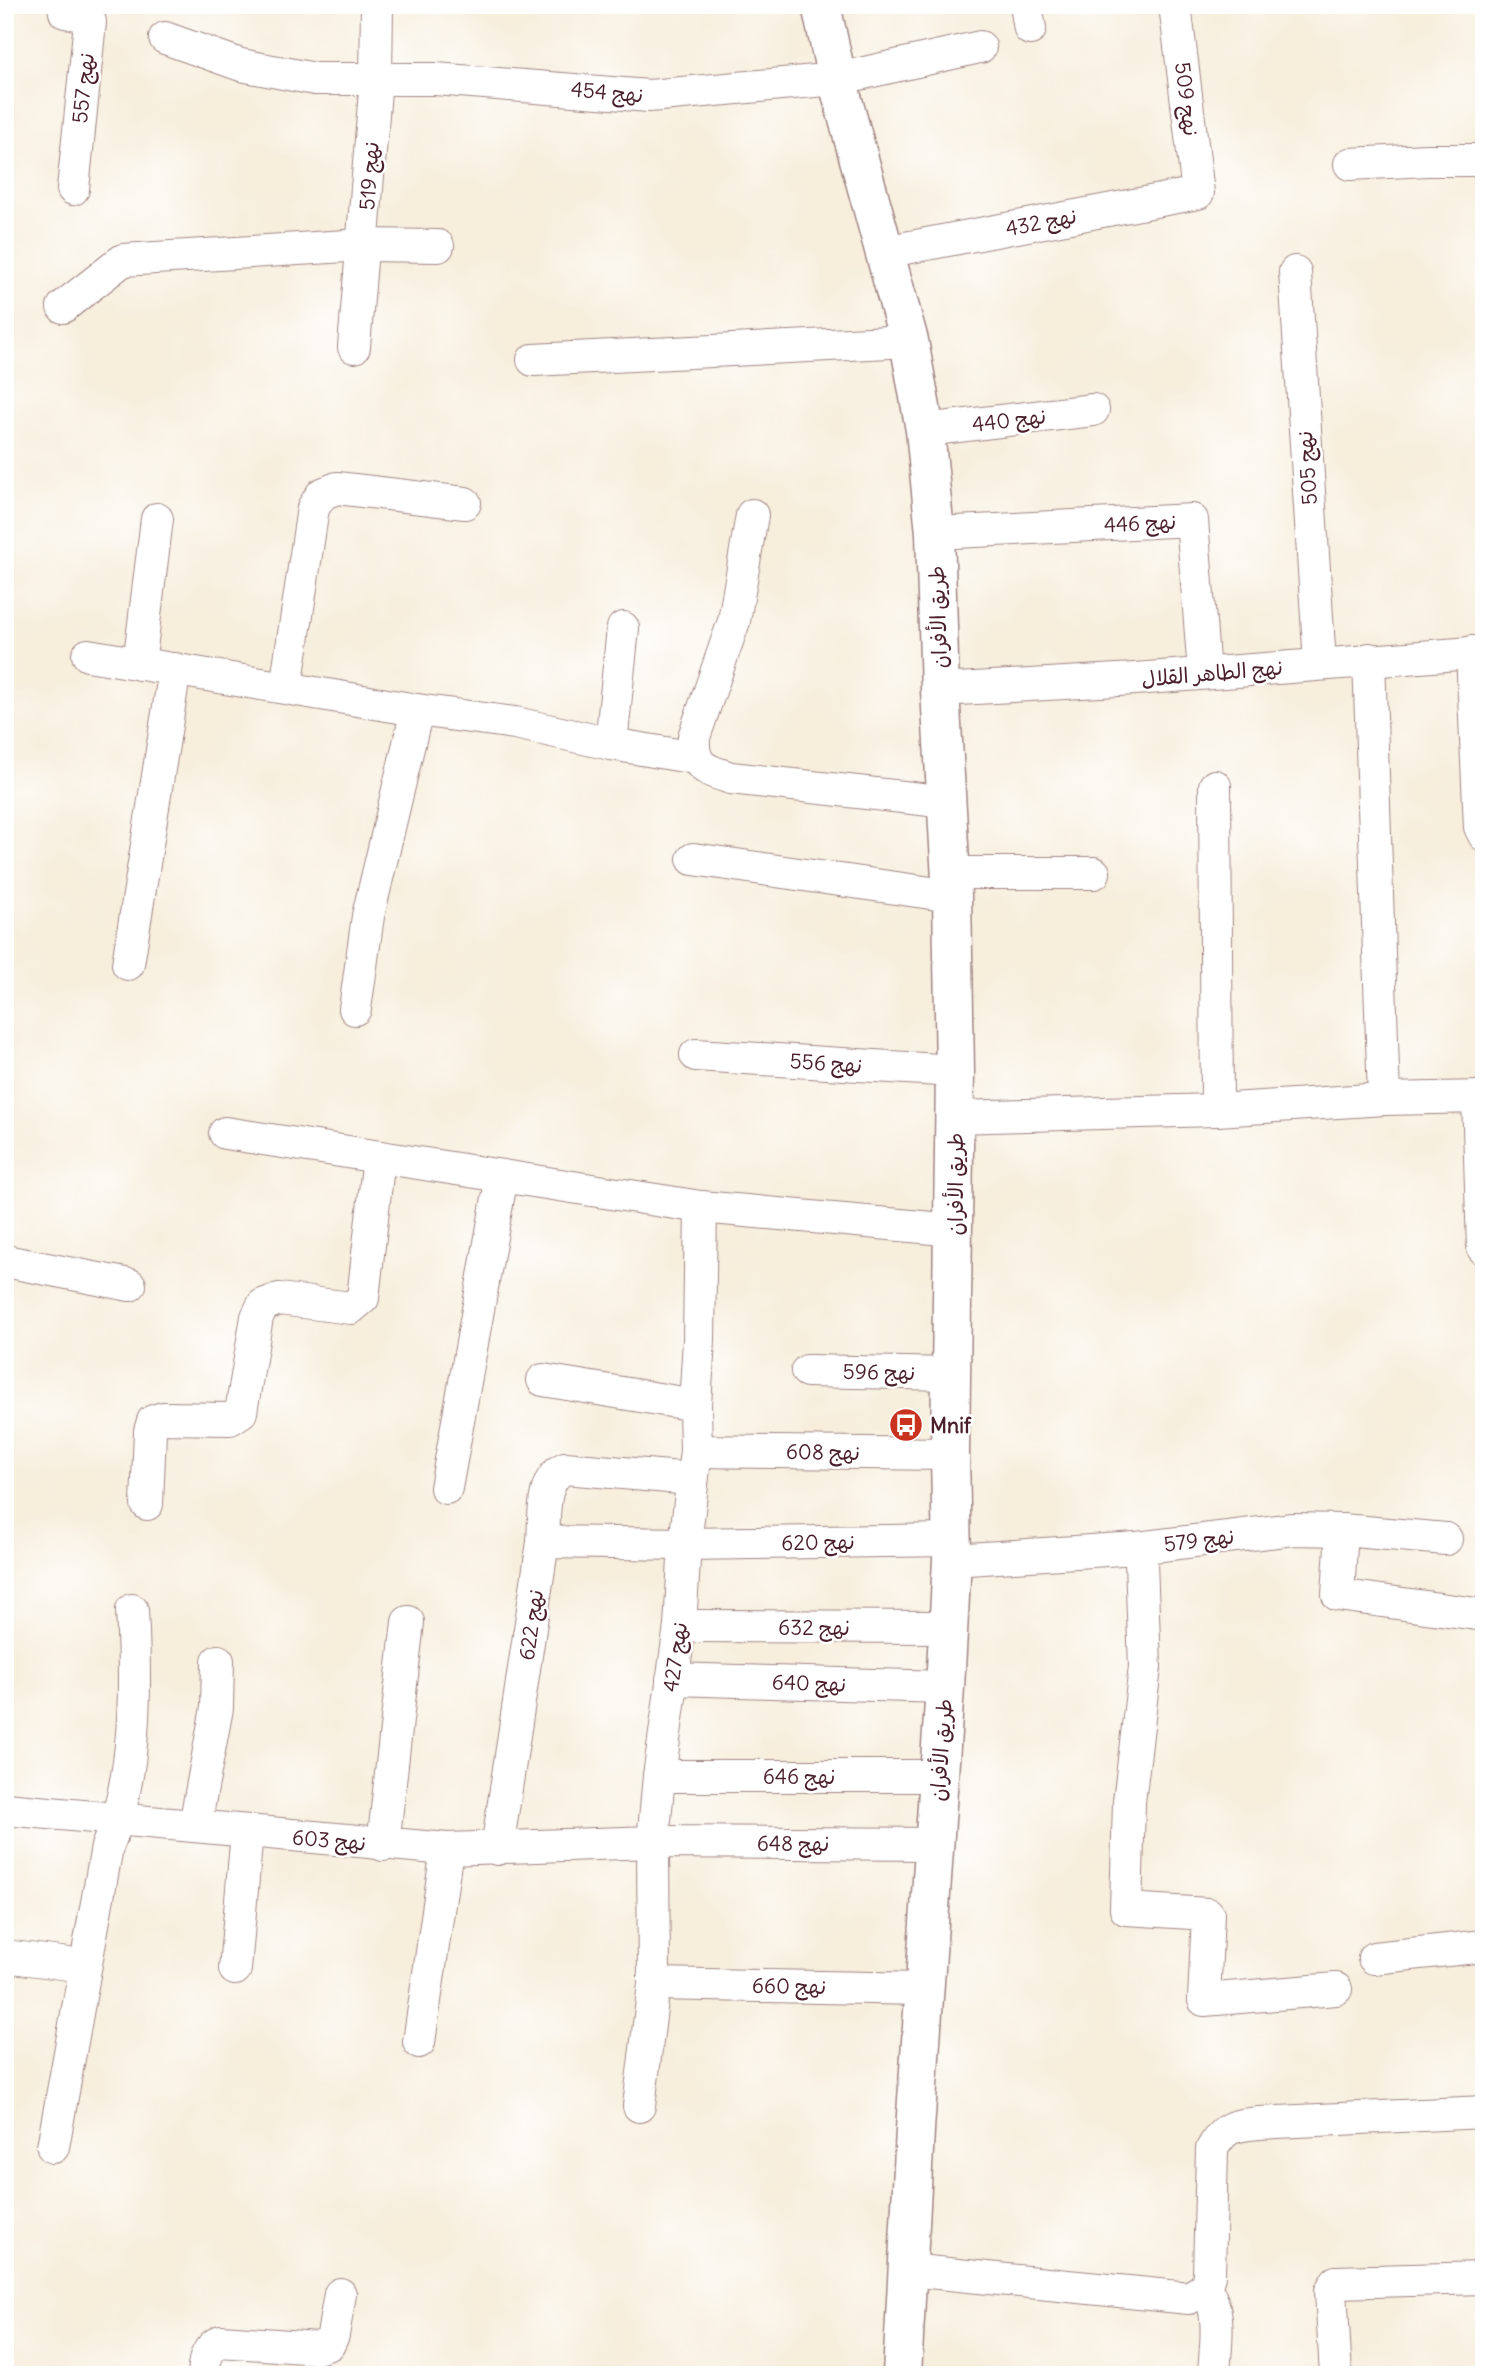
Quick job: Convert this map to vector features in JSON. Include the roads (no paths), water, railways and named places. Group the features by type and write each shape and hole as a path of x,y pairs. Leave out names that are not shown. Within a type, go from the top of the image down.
{"main road":[{"name":"طريق الأفران","path":"821,5 837,79 909,341 925,430 936,533 940,690 951,885 955,1071 951,1550 945,1687 933,1844 902,2375"}],"street":[{"name":"نهج 557","path":"64,5 65,12 82,15 90,22 73,189"},
{"name":"نهج 519","path":"354,347 376,78 377,5"},
{"name":"نهج 509","path":"1175,5 1198,193"},
{"name":"نهج 454","path":"165,38 241,65 315,79 435,79 649,96 837,79 980,47"},
{"path":"1350,164 1484,160"},
{"name":"نهج 432","path":"884,252 1198,193"},
{"path":"63,307 123,260 363,245 438,246"},
{"name":"نهج 505","path":"1295,272 1320,664"},
{"path":"533,360 909,341"},
{"name":"نهج 440","path":"925,430 1093,410"},
{"path":"286,687 313,508 322,494 337,488 465,503"},
{"path":"752,515 734,621 694,737 696,758 710,772 731,778 948,802"},
{"path":"139,664 158,519"},
{"name":"نهج 446","path":"936,533 1192,520 1204,673"},
{"path":"611,744 623,628"},
{"path":"1478,652 1480,827 1484,835"},
{"name":"نهج الطاهر القلال","path":"940,690 1478,652"},
{"path":"88,656 416,710 515,723 611,744 696,758"},
{"path":"1369,659 1384,1099"},
{"path":"128,964 175,669"},
{"path":"355,1009 368,916 416,710"},
{"path":"1215,786 1217,1110"},
{"path":"693,859 951,885 1094,873"},
{"name":"نهج 556","path":"696,1055 955,1071"},
{"path":"955,1117 1217,1110 1384,1099 1481,1097 1483,1248"},
{"path":"225,1133 701,1206 955,1230"},
{"path":"147,1504 150,1431 153,1420 230,1419 241,1412 257,1317 263,1305 279,1300 351,1308 363,1298 379,1157"},
{"path":"446,1488 502,1176"},
{"name":"نهج 427","path":"639,2106 654,1984 653,1842 659,1776 680,1626 685,1544 694,1465 701,1206"},
{"path":"5,1261 130,1285"},
{"name":"نهج 596","path":"807,1371 951,1374"},
{"path":"543,1380 695,1405"},
{"name":"نهج 608","path":"543,1542 548,1485 554,1474 565,1468 950,1454"},
{"name":"نهج 579","path":"951,1550 1137,1548 1293,1529 1342,1530 1446,1539"},
{"path":"1342,1530 1338,1595 1484,1615"},
{"path":"543,1542 685,1544"},
{"name":"نهج 622","path":"497,1849 543,1542"},
{"name":"نهج 620","path":"685,1544 951,1550"},
{"path":"1137,1548 1141,1562 1145,1667 1129,1802 1126,1909 1208,1914 1203,2000 1336,1989"},
{"path":"53,2147 107,1847 118,1820 132,1734 135,1660 132,1610"},
{"path":"383,1845 408,1622"},
{"name":"نهج 632","path":"680,1626 948,1628"},
{"path":"195,1825 216,1708 218,1661"},
{"name":"نهج 640","path":"672,1679 945,1687"},
{"name":"نهج 646","path":"659,1776 939,1776"},
{"name":"نهج 603","path":"5,1809 447,1849 653,1842"},
{"path":"235,1969 247,1832"},
{"name":"نهج 648","path":"653,1842 933,1844"},
{"path":"419,2042 447,1849"},
{"path":"1374,1958 1484,1946"},
{"path":"5,1956 85,1966"},
{"name":"نهج 660","path":"654,1984 924,1989"},
{"path":"908,2270 1189,2298 1205,2288 1209,2276 1212,2149 1218,2137 1228,2127 1259,2123 1484,2112"},
{"path":"1336,2375 1331,2291 1336,2282 1484,2278"},
{"path":"1205,2288 1212,2297 1216,2310 1214,2375"},
{"path":"203,2375 208,2352 221,2340 317,2348 328,2344 333,2335 340,2294"}],"place":[{"name":"Mnif","path":"906,1425"}]}
